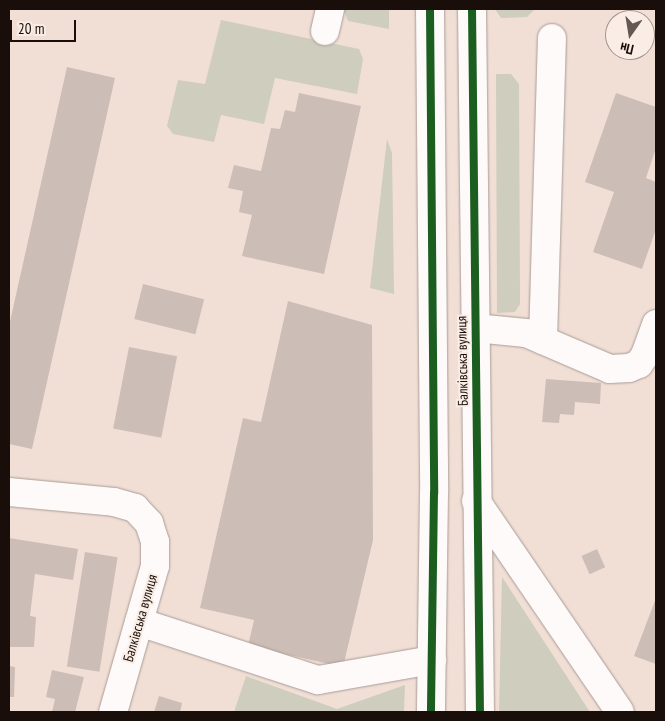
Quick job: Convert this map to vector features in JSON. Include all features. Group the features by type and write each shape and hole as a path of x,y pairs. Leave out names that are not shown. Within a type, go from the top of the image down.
{"main road":[{"name":"Балківська вулиця","path":"430,9 434,493 431,712"},
{"name":"Балківська вулиця","path":"472,9 476,501 480,712"},
{"path":"543,340 552,38"},
{"path":"475,328 526,333 610,369 629,368 639,364 645,355 656,324"},
{"name":"Балківська вулиця","path":"9,492 114,502 135,508 149,522 155,542 155,566 113,712"},
{"path":"476,501 620,712"},
{"path":"139,622 318,680 432,660"}],"shaded area":[{"path":"343,9 389,9 389,29 348,21"},
{"path":"495,9 535,9 527,17 501,18"},
{"path":"221,20 359,49 363,59 357,94 275,78 264,124 221,115 214,142 173,134 167,126 178,80 205,84"},
{"path":"496,74 511,74 519,84 520,304 515,312 497,313"},
{"path":"387,139 392,153 394,294 370,288"},
{"path":"502,577 590,712 499,712"},
{"path":"246,676 337,709 405,685 404,712 234,712"}],"building":[{"path":"67,67 115,78 32,449 9,444 9,326"},
{"path":"299,93 361,106 324,274 242,256 252,215 239,212 243,191 228,188 234,165 261,171 271,128 280,129 285,110 295,112"},
{"path":"616,93 656,107 656,148 646,178 656,182 656,229 642,269 593,252 614,192 585,182"},
{"path":"143,284 204,299 195,334 134,319"},
{"path":"288,301 372,325 373,540 343,667 248,646 254,620 200,608 243,418 261,422"},
{"path":"129,347 177,356 161,438 113,428"},
{"path":"546,379 601,383 600,404 575,402 574,415 560,414 559,423 542,422"},
{"path":"9,538 78,549 73,580 35,574 30,616 36,617 34,647 9,647"},
{"path":"597,549 605,567 590,574 581,556"},
{"path":"85,552 118,557 99,672 67,667"},
{"path":"656,598 656,664 634,656"},
{"path":"9,666 15,667 14,697 9,697"},
{"path":"52,670 84,677 75,712 52,712 55,699 46,697"},
{"path":"159,696 182,703 180,712 154,712"}],"cycle path":[{"path":"430,9 434,493 431,712"},
{"path":"472,9 480,712"}]}
